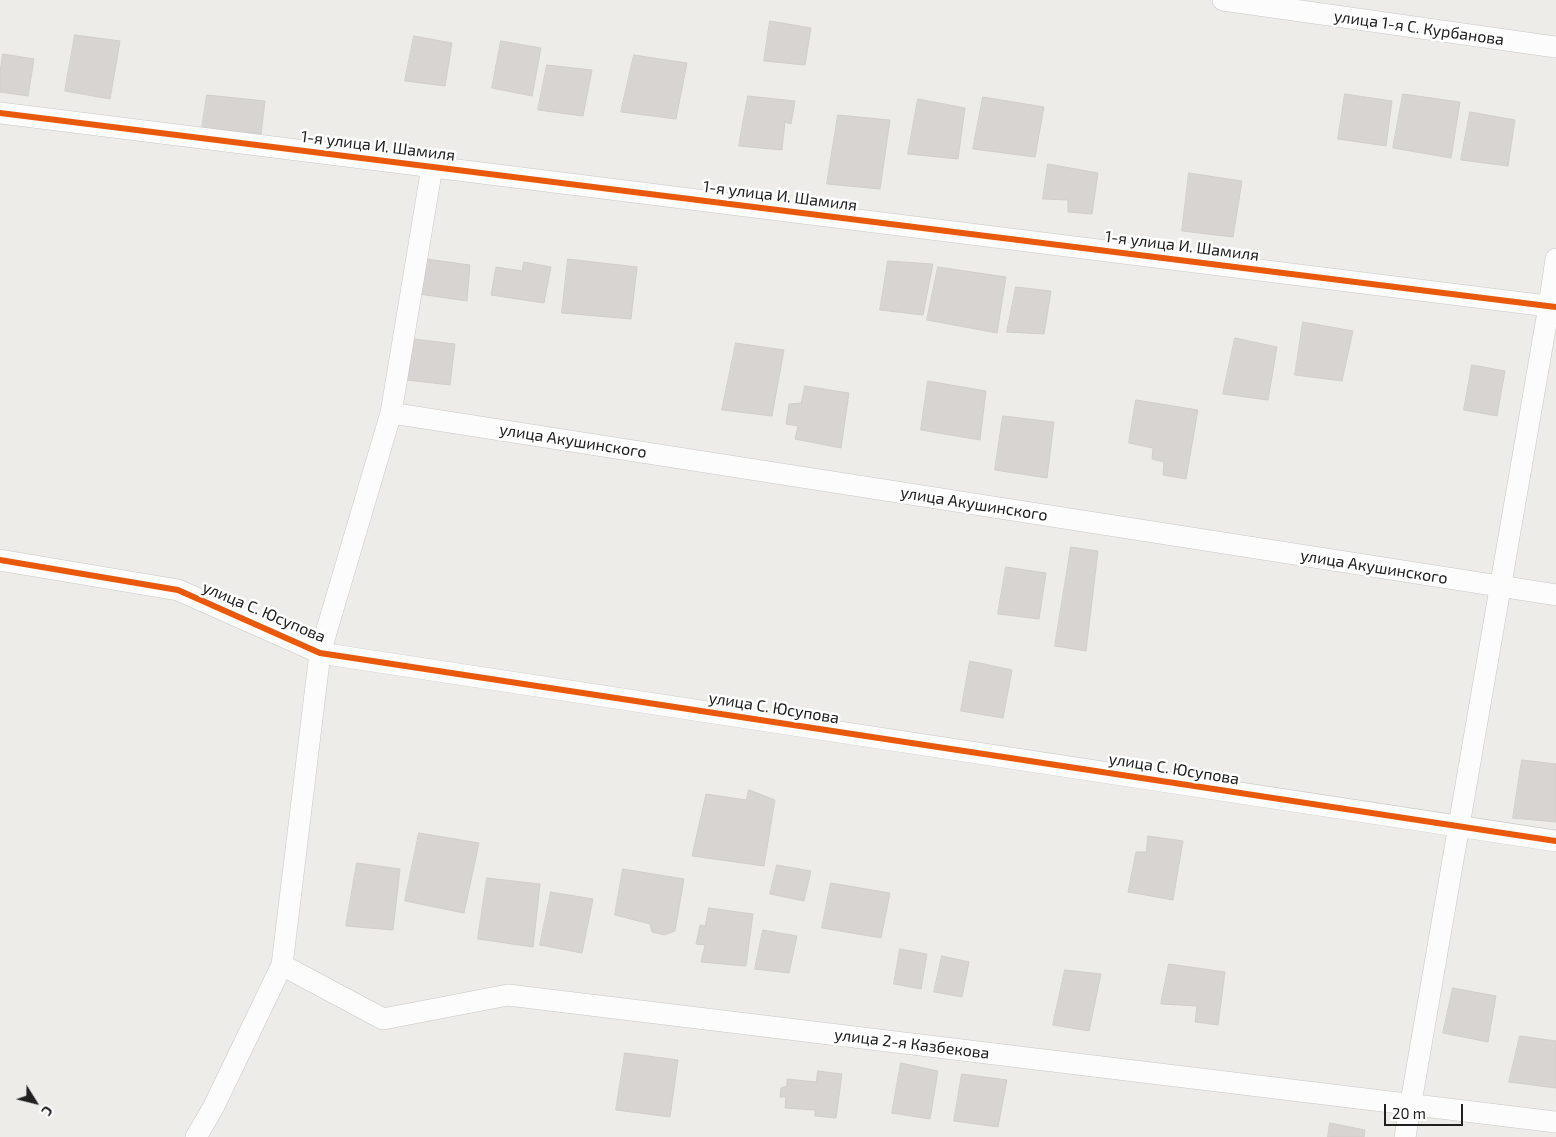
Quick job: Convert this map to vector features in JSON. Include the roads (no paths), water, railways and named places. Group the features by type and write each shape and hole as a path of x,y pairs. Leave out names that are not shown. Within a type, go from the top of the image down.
{"street":[{"name":"улица 1-я С. Курбанова","path":"1223,0 1556,47"},
{"name":"1-я улица И. Шамиля","path":"0,113 1553,307"},
{"path":"196,1137 213,1108 282,965 320,653 391,413 432,167"},
{"path":"1406,1137 1500,587 1553,307 1556,259"},
{"name":"улица Акушинского","path":"391,413 1556,595"},
{"name":"улица С. Юсупова","path":"0,560 178,590 320,653 1556,841"},
{"name":"улица 2-я Казбекова","path":"282,965 383,1020 508,995 1556,1122"}]}
